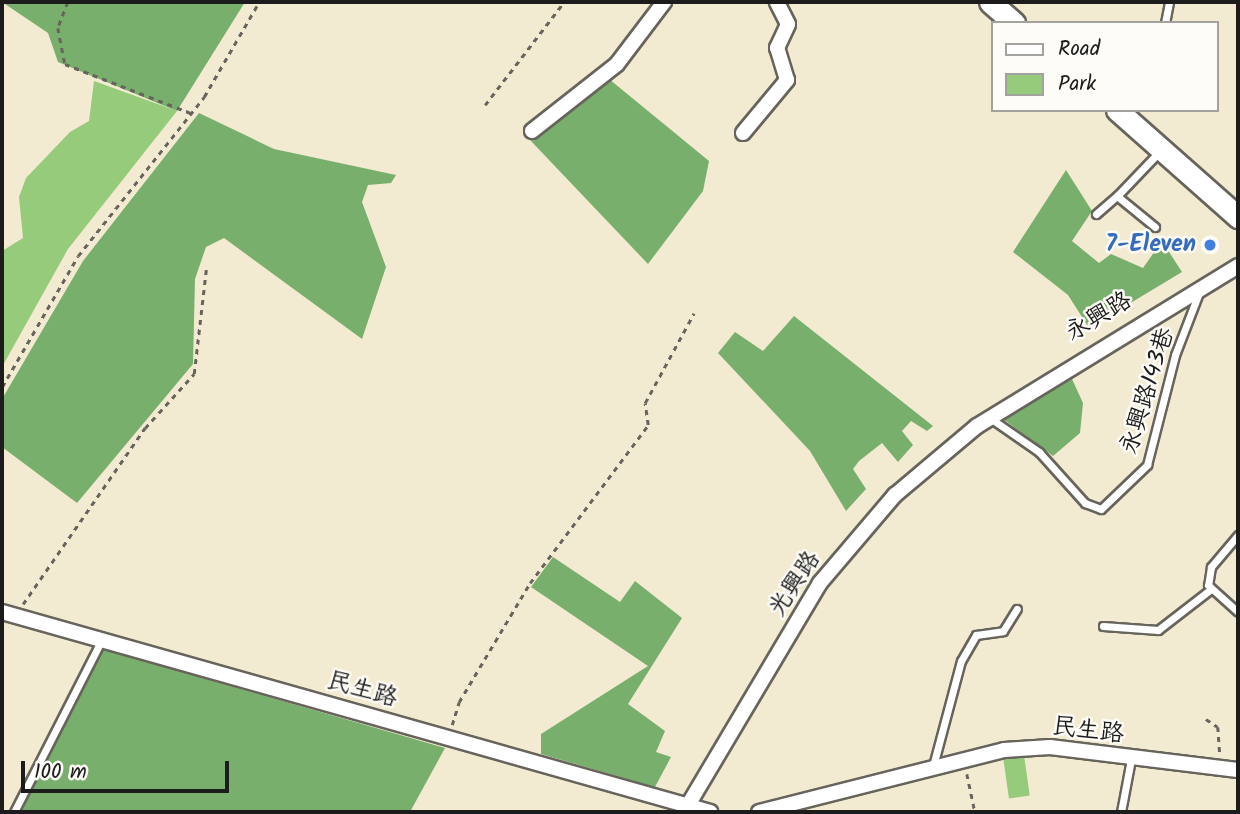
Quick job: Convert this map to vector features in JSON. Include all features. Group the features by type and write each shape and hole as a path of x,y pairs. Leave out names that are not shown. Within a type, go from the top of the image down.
{"main road":[{"path":"990,2 1012,21"},
{"path":"1121,112 1238,217"}],"street":[{"path":"532,131 617,64 664,2"},
{"path":"743,133 788,79 777,48 788,24 778,2"},
{"name":"永興路","path":"989,418 1201,285 1238,266"},
{"name":"光興路","path":"685,810 820,583 895,495 989,418"},
{"name":"民生路","path":"8,613 449,738 685,810 710,812"},
{"name":"民生路","path":"759,812 963,758 1050,747 1238,770"}],"lane":[{"path":"1165,21 1169,2"},
{"path":"1096,214 1117,196 1161,149"},
{"path":"1117,196 1155,227"},
{"name":"永興路143巷","path":"989,418 1039,452 1085,503 1101,509 1147,466 1175,355 1201,285"},
{"path":"1238,535 1211,566 1211,589 1238,612"},
{"path":"1103,626 1158,630 1211,589"},
{"path":"933,766 961,661 976,635 1003,631 1017,609"},
{"path":"15,812 102,638"},
{"path":"1121,812 1131,759"}],"path":[{"path":"68,2 58,28 65,64 191,113"},
{"path":"2,387 78,256 226,65 259,2"},
{"path":"485,105 564,2"},
{"path":"8,613 145,428 194,374 206,270"},
{"path":"449,738 459,702 530,583 648,425 645,403 694,313"},
{"path":"1206,719 1218,727 1222,770"},
{"path":"963,758 975,812"}],"green space":[{"path":"2,2 245,2 177,111 58,62 48,33"},
{"path":"609,79 709,161 703,191 648,264 530,140"},
{"path":"94,81 177,111 68,249 2,367 2,251 23,238 19,197 26,178 70,132 89,121"},
{"path":"199,113 274,149 396,175 391,183 368,185 362,202 386,267 362,339 224,238 206,247 195,279 193,364 77,503 2,447 2,399 83,261"},
{"path":"1066,170 1092,211 1072,241 1099,263 1111,254 1143,268 1162,241 1182,272 1089,328 1068,295 1013,252"},
{"path":"794,316 933,426 927,431 911,421 902,431 913,445 898,462 882,443 859,461 853,469 866,489 846,511 810,451 718,353 735,332 763,351"},
{"path":"1072,379 1083,403 1080,433 1053,456 1003,419"},
{"path":"553,557 620,602 635,581 682,618 628,704 665,731 656,752 671,757 655,787 541,754 541,734 648,666 531,587"},
{"path":"106,646 199,677 445,748 410,812 21,812"},
{"path":"1024,755 1030,796 1009,799 1003,758"}],"place":[{"name":"7-Eleven","path":"1210,245"}]}
